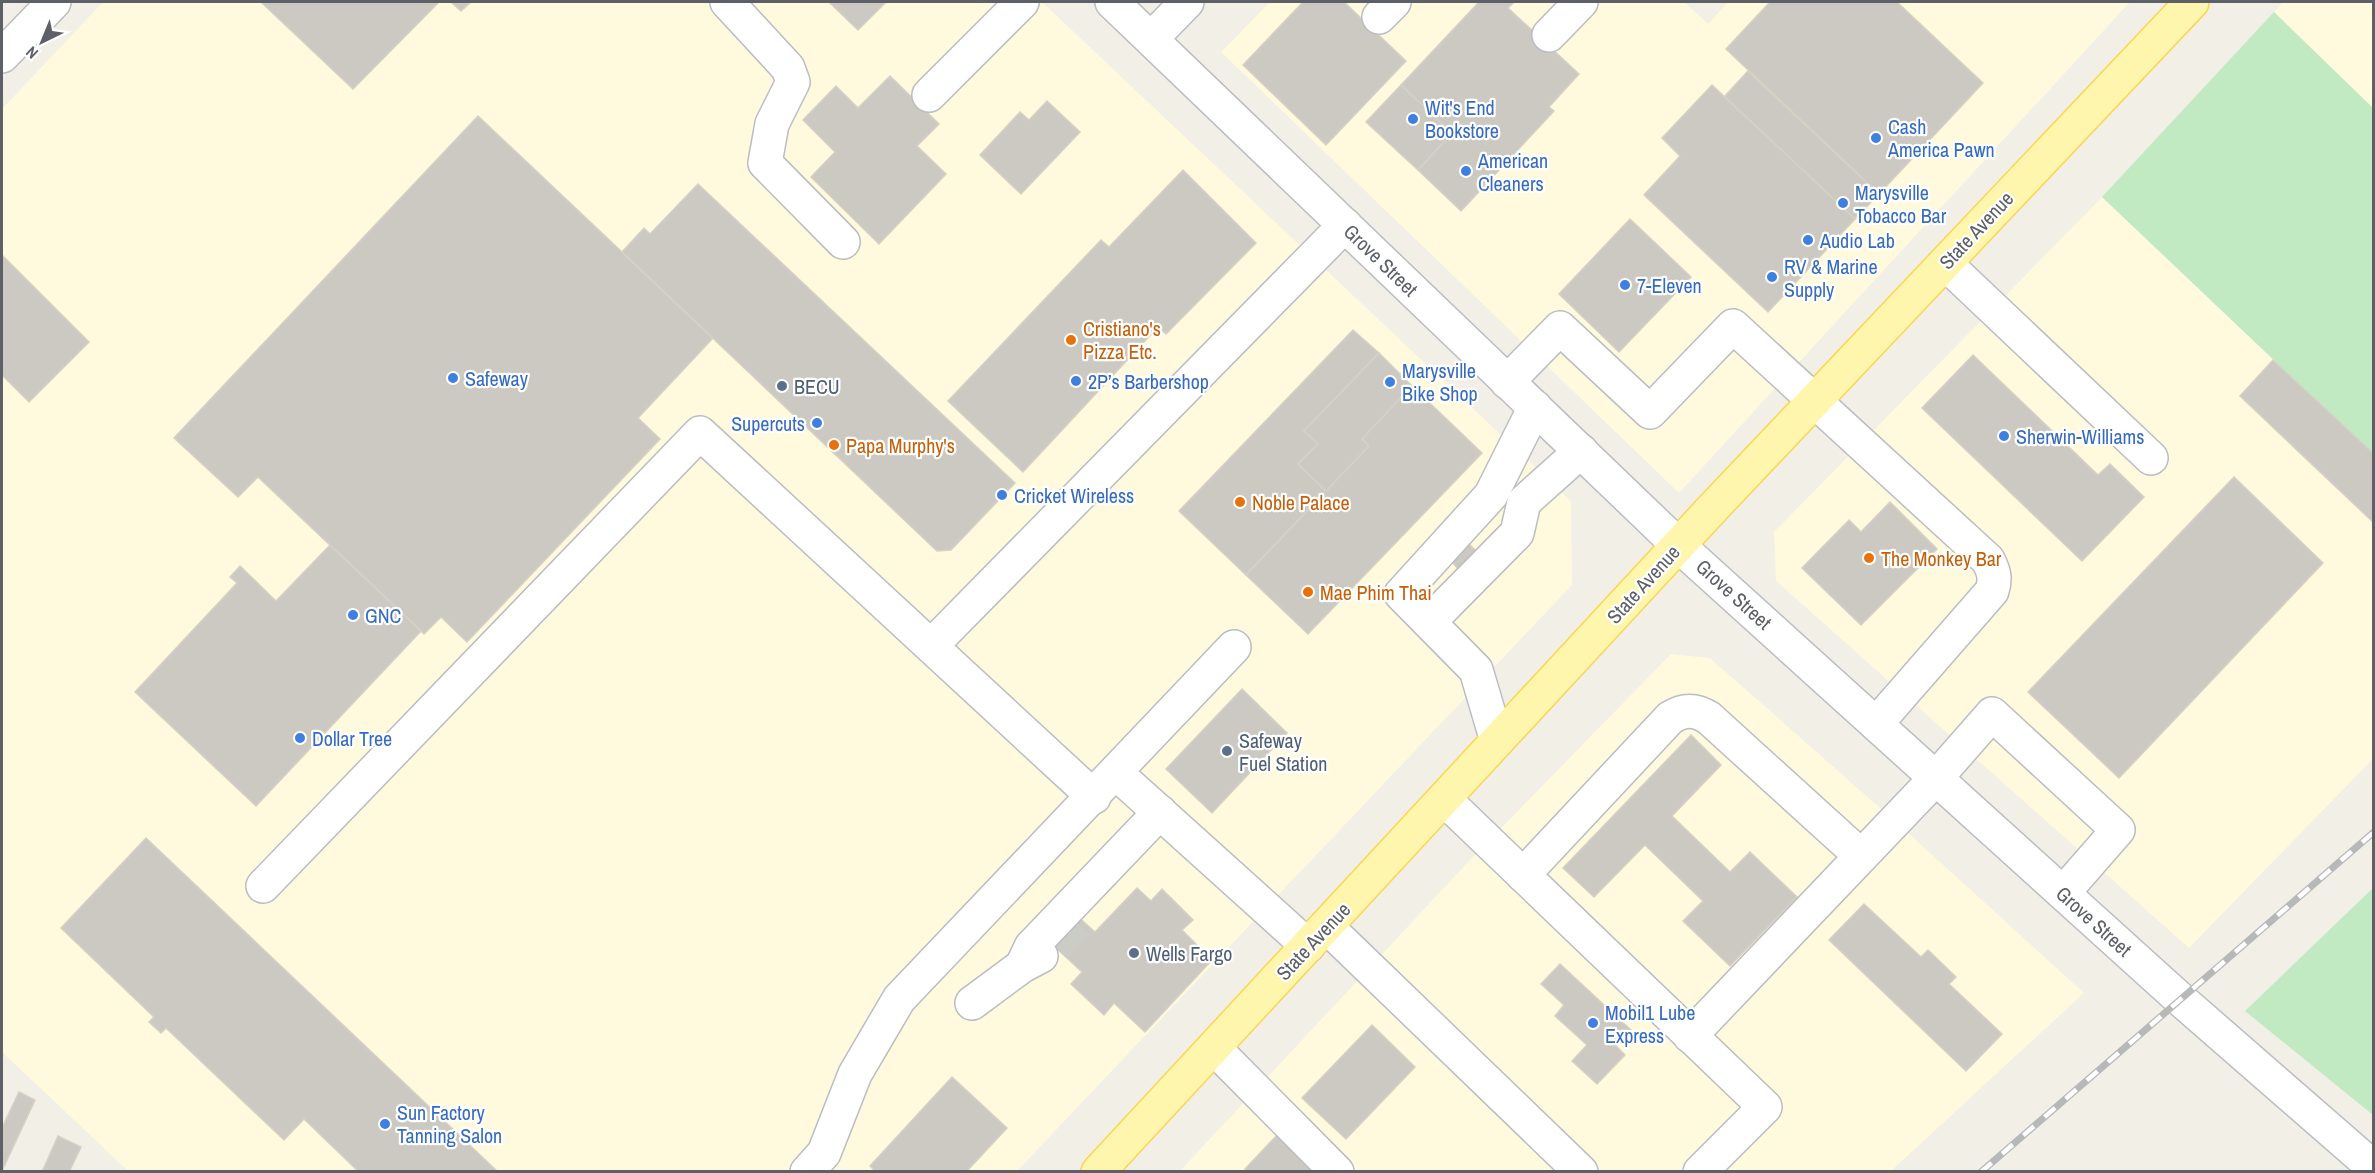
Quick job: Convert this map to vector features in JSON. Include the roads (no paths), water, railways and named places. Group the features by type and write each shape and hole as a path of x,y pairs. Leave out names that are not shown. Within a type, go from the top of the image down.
{"main road":[{"name":"State Avenue","path":"1098,1172 1678,545 2192,2"}],"street":[{"path":"2,56 54,2"},
{"path":"727,2 788,68 793,82 772,124 765,163 843,242"},
{"path":"929,95 1022,2"},
{"name":"Grove Street","path":"1112,2 1678,545 2063,893 2373,1168"},
{"path":"1151,39 1187,2"},
{"path":"1549,35 1581,2"},
{"path":"931,646 1345,225"},
{"path":"1945,263 2151,458"},
{"path":"1508,382 1560,328 1650,412 1733,326 1814,402 1863,443 1988,560 1994,572 1992,591 1876,724"},
{"path":"1497,741 1476,670 1401,594 1491,495 1535,407"},
{"path":"263,886 700,433 1094,797"},
{"path":"1429,622 1517,533 1524,502 1581,451"},
{"path":"807,1172 824,1153 855,1074 899,999 1094,797 1233,647"},
{"path":"1523,875 1670,718 1679,712 1689,710 1709,718 1861,856"},
{"path":"1690,1036 1936,778 1992,714 2118,830 2063,893"},
{"path":"1116,773 1167,819 1317,936 1581,1172"},
{"path":"1444,799 1765,1107 1700,1172"},
{"path":"1081,920 1167,819"},
{"path":"1022,966 1031,947 1167,819"},
{"path":"972,1003 1022,966 1055,946"},
{"path":"1214,1048 1337,1172"}],"tunnel":[{"path":"1055,947 1081,920"}],"railway":[{"path":"1981,1172 2374,832"}],"place":[{"name":"Wit's End Bookstore","path":"1413,119"},
{"name":"Cash America Pawn","path":"1876,138"},
{"name":"American Cleaners","path":"1466,171"},
{"name":"Marysville Tobacco Bar","path":"1843,203"},
{"name":"Audio Lab","path":"1808,240"},
{"name":"RV & Marine Supply","path":"1772,277"},
{"name":"7-Eleven","path":"1625,285"},
{"name":"Cristiano's Pizza Etc.","path":"1071,340"},
{"name":"Safeway","path":"453,378"},
{"name":"2P’s Barbershop","path":"1076,381"},
{"name":"Marysville Bike Shop","path":"1390,382"},
{"name":"BECU","path":"782,386"},
{"name":"Supercuts","path":"817,423"},
{"name":"Sherwin-Williams","path":"2004,436"},
{"name":"Papa Murphy's","path":"834,445"},
{"name":"Cricket Wireless","path":"1002,495"},
{"name":"Noble Palace","path":"1240,502"},
{"name":"The Monkey Bar","path":"1869,558"},
{"name":"Mae Phim Thai","path":"1308,592"},
{"name":"GNC","path":"353,615"},
{"name":"Dollar Tree","path":"300,738"},
{"name":"Safeway Fuel Station","path":"1227,751"},
{"name":"Wells Fargo","path":"1134,953"},
{"name":"Mobil1 Lube Express","path":"1593,1023"},
{"name":"Sun Factory Tanning Salon","path":"385,1124"}]}
